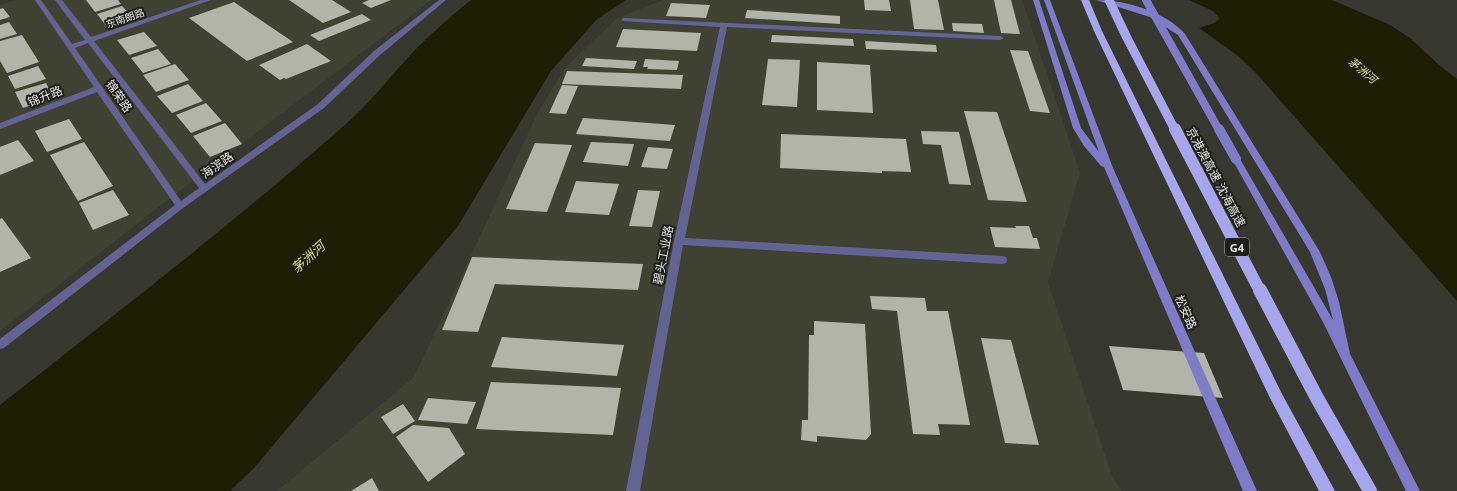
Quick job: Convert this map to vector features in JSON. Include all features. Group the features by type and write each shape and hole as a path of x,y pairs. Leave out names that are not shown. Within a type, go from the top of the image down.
{"highway":[{"name":"G4","path":"1085,0 1098,32 1277,398 1326,491"},
{"name":"京港澳高速 沈海高速","path":"1109,0 1130,45 1317,398 1370,491"}],"main road":[{"path":"1036,0 1077,128 1087,144 1109,168"},
{"name":"松安路","path":"1047,0 1099,144 1250,491"},
{"path":"1099,0 1150,13 1168,23 1181,34 1315,252 1326,273 1333,294 1346,354"},
{"path":"1146,0 1305,278 1346,354 1413,491"}],"street":[{"name":"锦荣路","path":"38,0 180,206"},
{"name":"锦荣路","path":"58,0 204,189"},
{"name":"东南朗路","path":"70,47 208,0"},
{"name":"海滨路","path":"0,345 180,206 321,106 377,53 443,0"},
{"path":"624,20 1000,38"},
{"name":"碧头工业路","path":"633,491 679,241 724,25"},
{"name":"锦升路","path":"0,126 99,88"},
{"path":"679,241 1002,260"}],"shaded area":[{"path":"16,0 431,0 152,212 0,331 0,5"},
{"path":"663,0 1022,0 1080,173 1048,282 1113,479 1122,491 277,491 414,377 539,110 566,67 617,18"}],"water":[{"name":"茅洲河","path":"471,0 626,0 597,19 551,71 458,226 254,468 230,491 0,491 0,405 175,267 305,160 356,115 415,50 442,24"},
{"name":"茅洲河","path":"1189,0 1332,0 1390,25 1410,38 1457,79 1457,301 1256,73 1237,55 1199,28 1214,23 1219,19 1218,16 1213,11"}],"building":[{"path":"86,0 118,0 121,4 95,12"},
{"path":"289,0 332,0 351,12 323,23"},
{"path":"369,0 391,0 371,8 362,3"},
{"path":"864,0 889,0 891,11 865,10"},
{"path":"910,0 938,0 944,30 914,29"},
{"path":"994,0 1011,0 1020,34 1001,33"},
{"path":"234,2 293,42 247,61 189,18"},
{"path":"671,3 710,5 706,18 666,16"},
{"path":"122,6 134,19 107,27 97,14"},
{"path":"3,8 10,17 0,20 0,9"},
{"path":"747,10 840,16 840,24 745,18"},
{"path":"362,14 371,20 319,41 310,35"},
{"path":"9,22 17,34 0,39 0,25"},
{"path":"952,23 982,24 984,33 953,31"},
{"path":"623,29 701,33 697,51 616,47"},
{"path":"144,32 157,46 129,55 117,40"},
{"path":"22,35 39,62 7,73 0,61 0,41"},
{"path":"772,35 853,39 854,46 771,42"},
{"path":"865,41 936,45 937,52 866,49"},
{"path":"307,44 331,61 280,80 259,65"},
{"path":"158,49 171,64 143,73 131,58"},
{"path":"1010,50 1028,51 1050,113 1030,111"},
{"path":"586,58 637,61 634,69 582,66"},
{"path":"645,59 679,61 677,70 647,69 648,67 643,67"},
{"path":"768,59 800,60 797,107 762,105"},
{"path":"817,62 870,65 873,113 817,110"},
{"path":"175,64 189,80 156,92 143,75"},
{"path":"38,66 46,79 15,89 8,76"},
{"path":"567,71 683,75 681,89 562,84"},
{"path":"46,83 54,97 23,108 15,92"},
{"path":"188,84 203,101 172,113 157,96"},
{"path":"562,85 578,86 566,114 549,113"},
{"path":"206,103 222,121 191,133 176,115"},
{"path":"964,111 997,112 1027,202 988,200"},
{"path":"583,118 675,125 670,141 576,134"},
{"path":"69,119 82,139 47,152 35,131"},
{"path":"225,123 242,144 210,157 193,136"},
{"path":"921,131 959,132 971,185 949,184 941,145 923,144"},
{"path":"781,134 906,139 911,172 882,171 882,173 780,168"},
{"path":"18,140 34,161 0,175 0,147"},
{"path":"84,142 113,186 78,201 50,155"},
{"path":"591,142 634,144 628,166 583,162"},
{"path":"535,143 572,145 547,212 506,209"},
{"path":"648,147 673,149 667,169 641,167"},
{"path":"576,181 619,184 609,215 565,212"},
{"path":"113,190 129,215 93,230 79,203"},
{"path":"638,190 660,191 652,227 629,226"},
{"path":"2,218 31,258 0,272 0,219"},
{"path":"1015,226 1029,226 1033,238 1037,238 1040,249 995,247 990,227 1016,228"},
{"path":"472,257 643,264 638,290 495,284 478,332 442,330"},
{"path":"870,296 925,298 927,311 948,311 970,425 938,424 940,435 913,434 897,311 872,309"},
{"path":"814,321 865,324 871,434 866,440 817,436 817,442 801,440 802,420 808,420 809,335 814,335"},
{"path":"502,337 624,345 617,376 491,367"},
{"path":"981,338 1011,340 1039,445 1005,443"},
{"path":"1109,346 1204,353 1223,398 1123,390"},
{"path":"491,382 621,388 613,435 476,429"},
{"path":"428,398 476,402 467,424 418,420"},
{"path":"403,404 415,421 393,434 381,417"},
{"path":"413,425 449,428 465,454 428,482 396,437"},
{"path":"372,478 379,491 351,491"}]}
